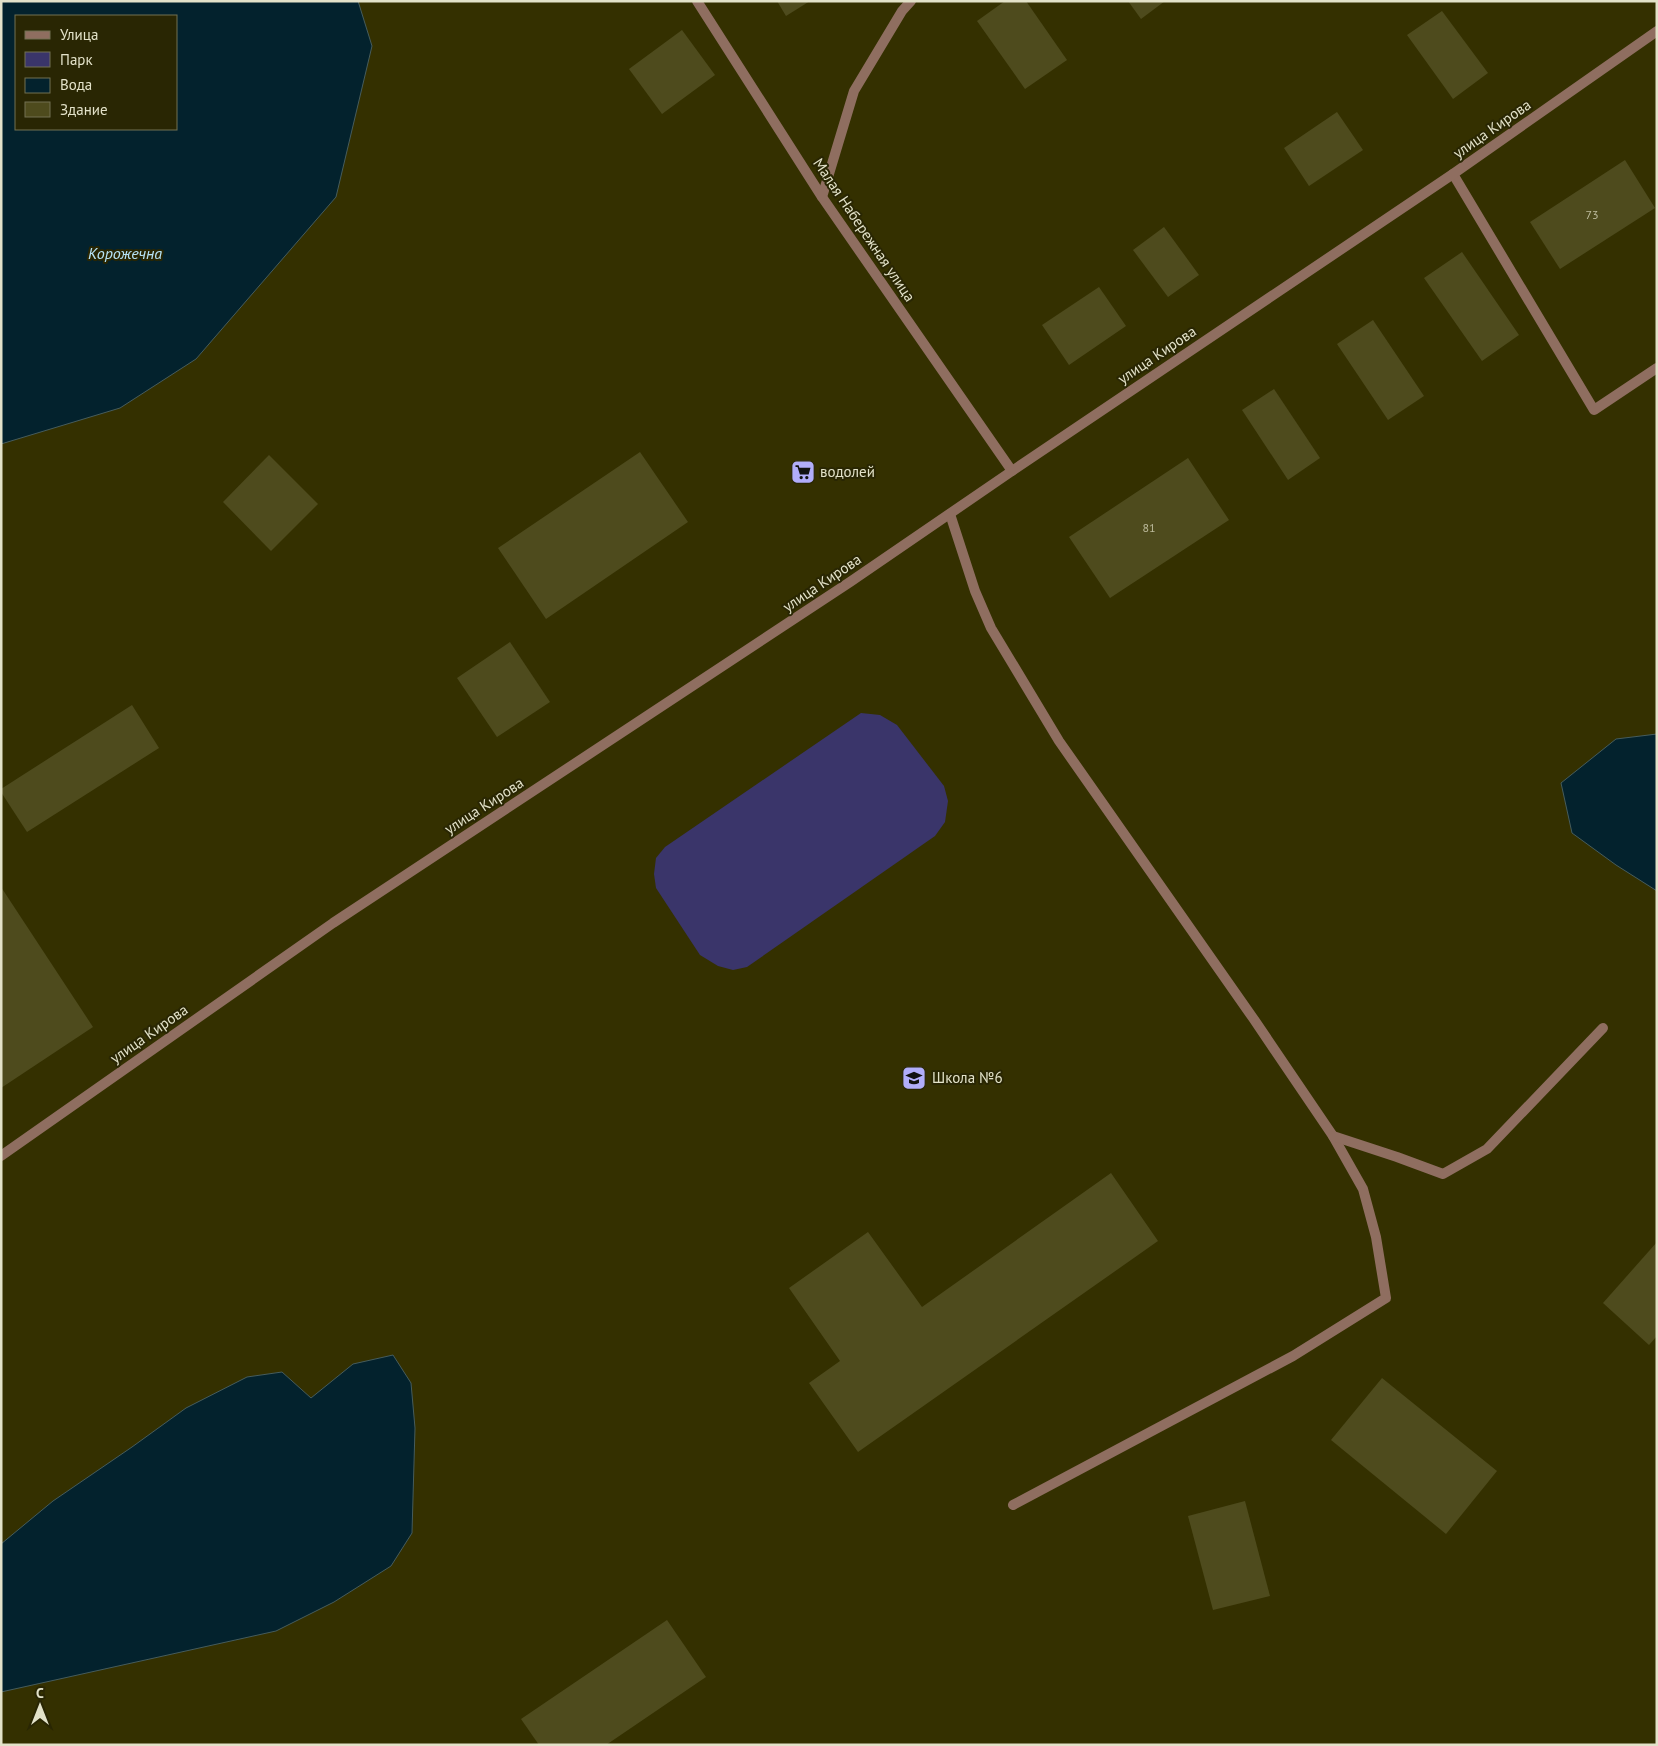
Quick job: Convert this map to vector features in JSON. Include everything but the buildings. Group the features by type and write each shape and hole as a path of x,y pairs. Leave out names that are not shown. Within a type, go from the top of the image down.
{"street":[{"name":"Малая Набережная улица","path":"697,1 822,197 1012,471"},
{"path":"822,197 854,91 902,11 911,1"},
{"name":"улица Кирова","path":"1,1156 332,923 850,582 1453,174 1657,31"},
{"path":"1453,174 1594,410 1657,368"},
{"path":"950,514 975,592 992,628 1059,741 1253,1018 1333,1136 1363,1189 1376,1237 1386,1298 1293,1356 1013,1505"},
{"path":"1333,1136 1397,1156 1443,1174 1487,1149 1603,1028"}],"green space":[{"path":"861,713 880,715 897,725 944,786 948,801 945,822 935,836 747,967 733,970 718,966 700,955 656,888 654,874 656,858 665,847"}],"water":[{"name":"Корожечна","path":"1,1 358,1 372,46 336,197 196,359 120,408 1,444"},
{"path":"1657,734 1657,891 1616,865 1572,833 1561,783 1616,739"},
{"path":"393,1355 411,1383 415,1428 412,1533 391,1566 334,1602 276,1631 1,1692 1,1544 53,1501 186,1408 247,1377 282,1372 311,1398 353,1364"}],"place":[{"name":"водолей","path":"803,472"},
{"name":"Школа №6","path":"914,1078"}]}
